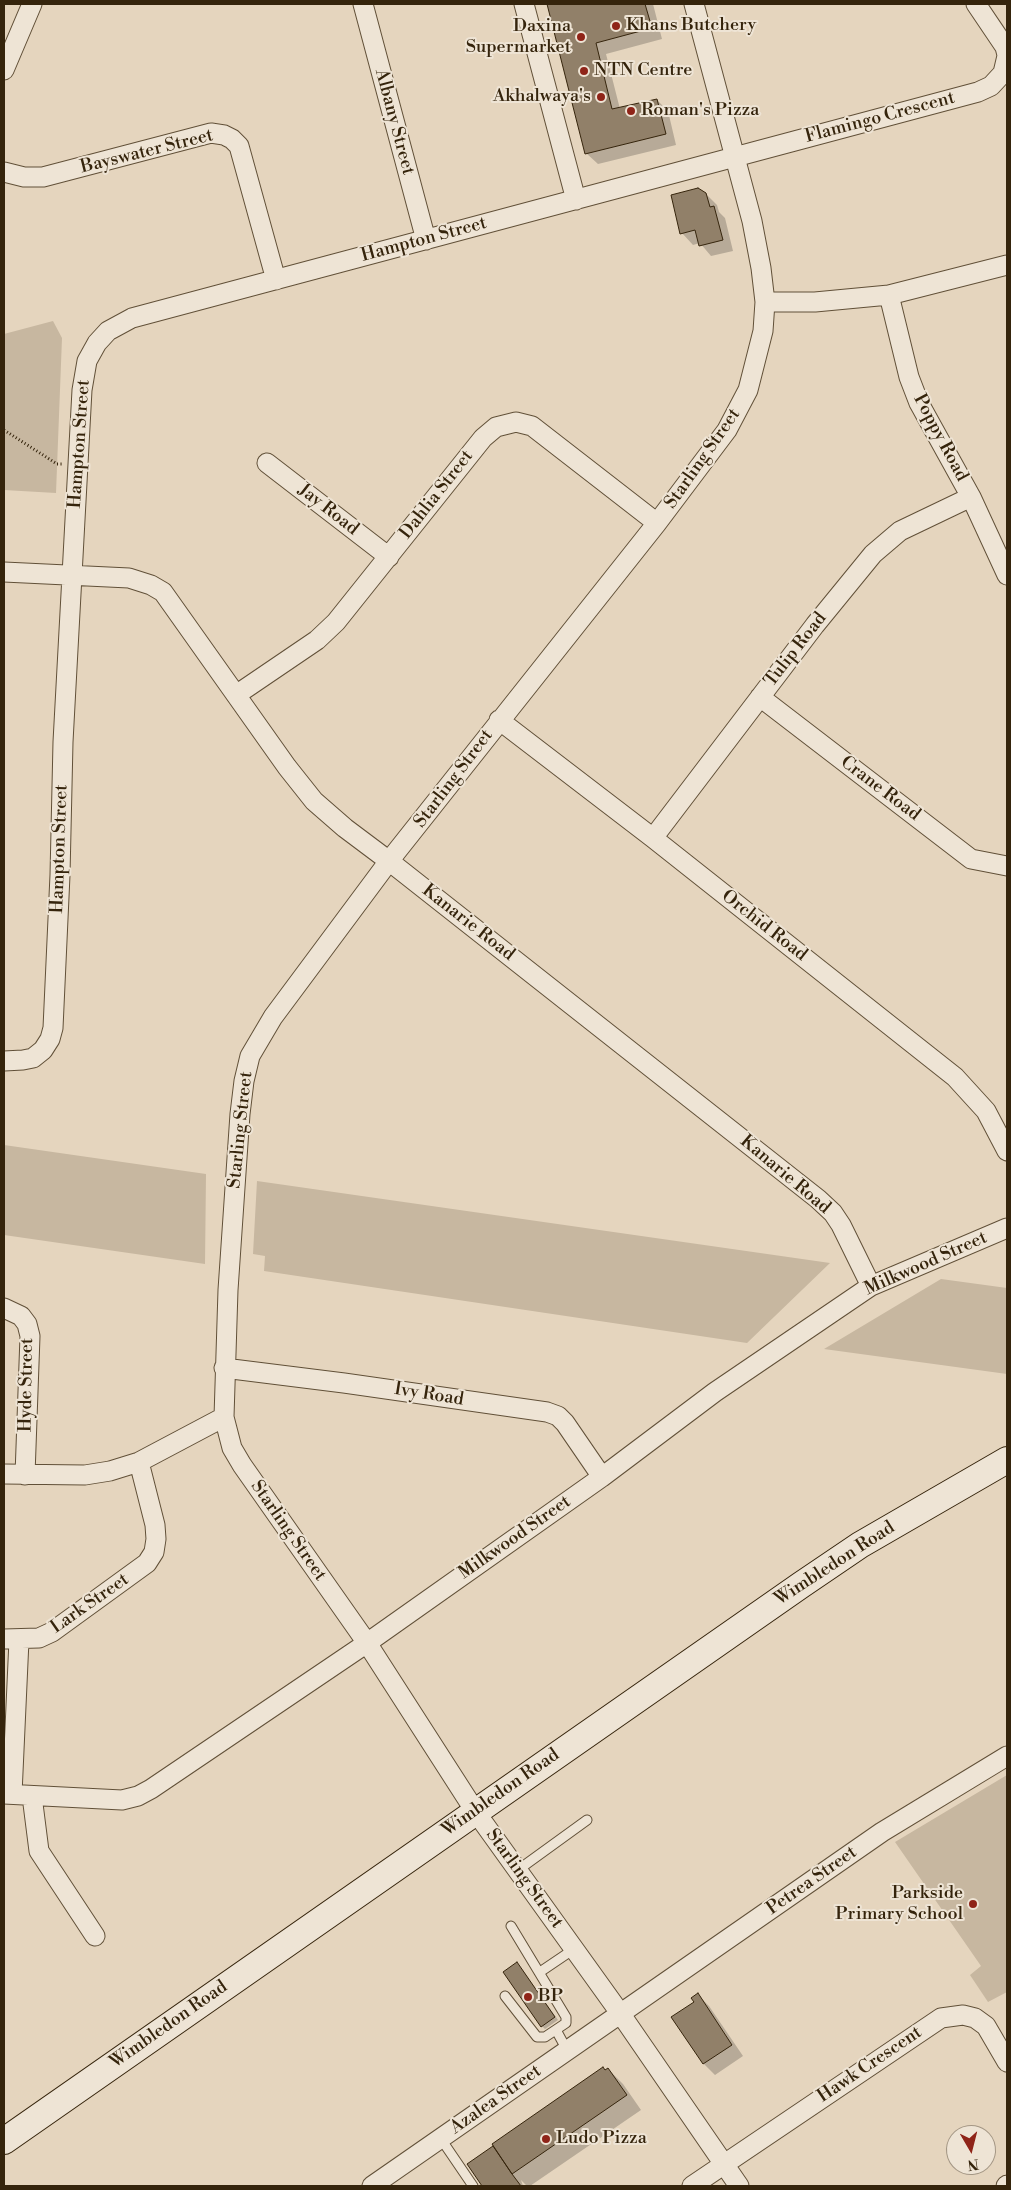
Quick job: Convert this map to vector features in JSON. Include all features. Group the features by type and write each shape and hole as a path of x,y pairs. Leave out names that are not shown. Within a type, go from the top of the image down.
{"street":[{"path":"4,70 32,4"},
{"name":"Albany Street","path":"363,4 426,240"},
{"path":"524,4 576,200"},
{"name":"Starling Street","path":"694,4 752,221 762,268 765,302 762,338 748,390 727,430 657,523 389,861 273,1017 250,1056 244,1081 240,1114 224,1368 224,1417 232,1448 242,1465 367,1643 475,1811 620,2013 739,2186"},
{"name":"Flamingo Crescent","path":"734,157 978,92 991,86 1003,73 1007,55 1005,47 976,4"},
{"name":"Bayswater Street","path":"4,172 24,177 43,177 211,132 224,135 232,139 239,146 276,280"},
{"name":"Hampton Street","path":"4,1060 33,1058 43,1050 50,1039 53,1028 60,875 63,742 77,465 84,371 94,349 108,332 132,318 734,157"},
{"path":"765,302 816,302 889,295 1007,265"},
{"name":"Poppy Road","path":"889,295 909,376 919,403 971,497 1007,575"},
{"name":"Dahlia Street","path":"236,695 317,640 336,622 483,438 496,427 516,422 532,426 657,523"},
{"name":"Jay Road","path":"268,463 389,557"},
{"name":"Tulip Road","path":"652,838 820,618 873,554 887,540 900,531 971,497"},
{"name":"Kanarie Road","path":"4,572 129,578 151,585 163,592 287,767 314,801 345,828 818,1199 841,1225 871,1286"},
{"name":"Crane Road","path":"760,697 971,859 1007,866"},
{"name":"Orchid Road","path":"499,720 955,1077 986,1111 1007,1151"},
{"name":"Milkwood Street","path":"8,1794 122,1800 138,1796 151,1789 367,1643 602,1477 715,1392 871,1286 1007,1228"},
{"name":"Hyde Street","path":"4,1308 21,1316 27,1324 30,1336 25,1475"},
{"name":"Ivy Road","path":"224,1368 344,1382 547,1412 558,1416 565,1423 602,1477"},
{"path":"4,1474 85,1475 110,1471 139,1462 224,1417"},
{"name":"Wimbledon Road","path":"4,2141 475,1811 860,1545 1007,1460"},
{"name":"Lark Street","path":"8,1794 12,1640 39,1638 52,1632 147,1563 154,1552 155,1526 139,1462"},
{"name":"Petrea Street","path":"620,2013 882,1832 1007,1756"},
{"path":"32,1796 39,1851 95,1936"},
{"name":"Azalea Street","path":"372,2186 620,2013"},
{"name":"Hawk Crescent","path":"692,2186 941,2018 958,2015 975,2018 986,2026 1007,2062"}],"lane":[{"path":"518,1870 587,1820"},
{"path":"505,1996 536,2036 545,2037 566,2023 566,2019 540,1972 511,1926"},
{"path":"540,1972 574,1949"},
{"path":"556,2030 567,2050"},
{"path":"441,2139 473,2186"}],"path":[{"path":"4,430 57,464 77,465"}],"shaded area":[{"path":"53,321 62,338 56,493 4,490 4,334"},
{"path":"4,1145 206,1174 205,1264 4,1235"},
{"path":"257,1181 830,1263 747,1343 264,1271 265,1256 253,1254"},
{"path":"941,1279 1007,1288 1007,1374 824,1349"},
{"name":"Parkside Primary School","path":"1007,1775 1007,1992 988,2002 970,1975 981,1966 895,1842"}],"building":[{"name":"NTN Centre","path":"547,4 645,4 652,28 596,43 612,109 657,99 666,134 585,154"},
{"path":"698,188 706,193 710,207 714,206 723,240 699,246 695,230 680,234 671,195"},
{"path":"517,1962 555,2017 541,2027 503,1972"},
{"path":"698,1993 732,2045 703,2064 671,2017 694,2002 691,1998"},
{"path":"603,2067 605,2070 608,2068 627,2095 512,2174 492,2144"},
{"path":"493,2146 521,2186 482,2186 467,2164"}],"place":[{"name":"Khans Butchery","path":"616,26"},
{"name":"Daxina Supermarket","path":"581,37"},
{"name":"NTN Centre","path":"584,71"},
{"name":"Akhalwaya's","path":"601,97"},
{"name":"Roman's Pizza","path":"631,111"},
{"name":"Parkside Primary School","path":"973,1904"},
{"name":"BP","path":"528,1997"},
{"name":"Ludo Pizza","path":"546,2139"}]}
